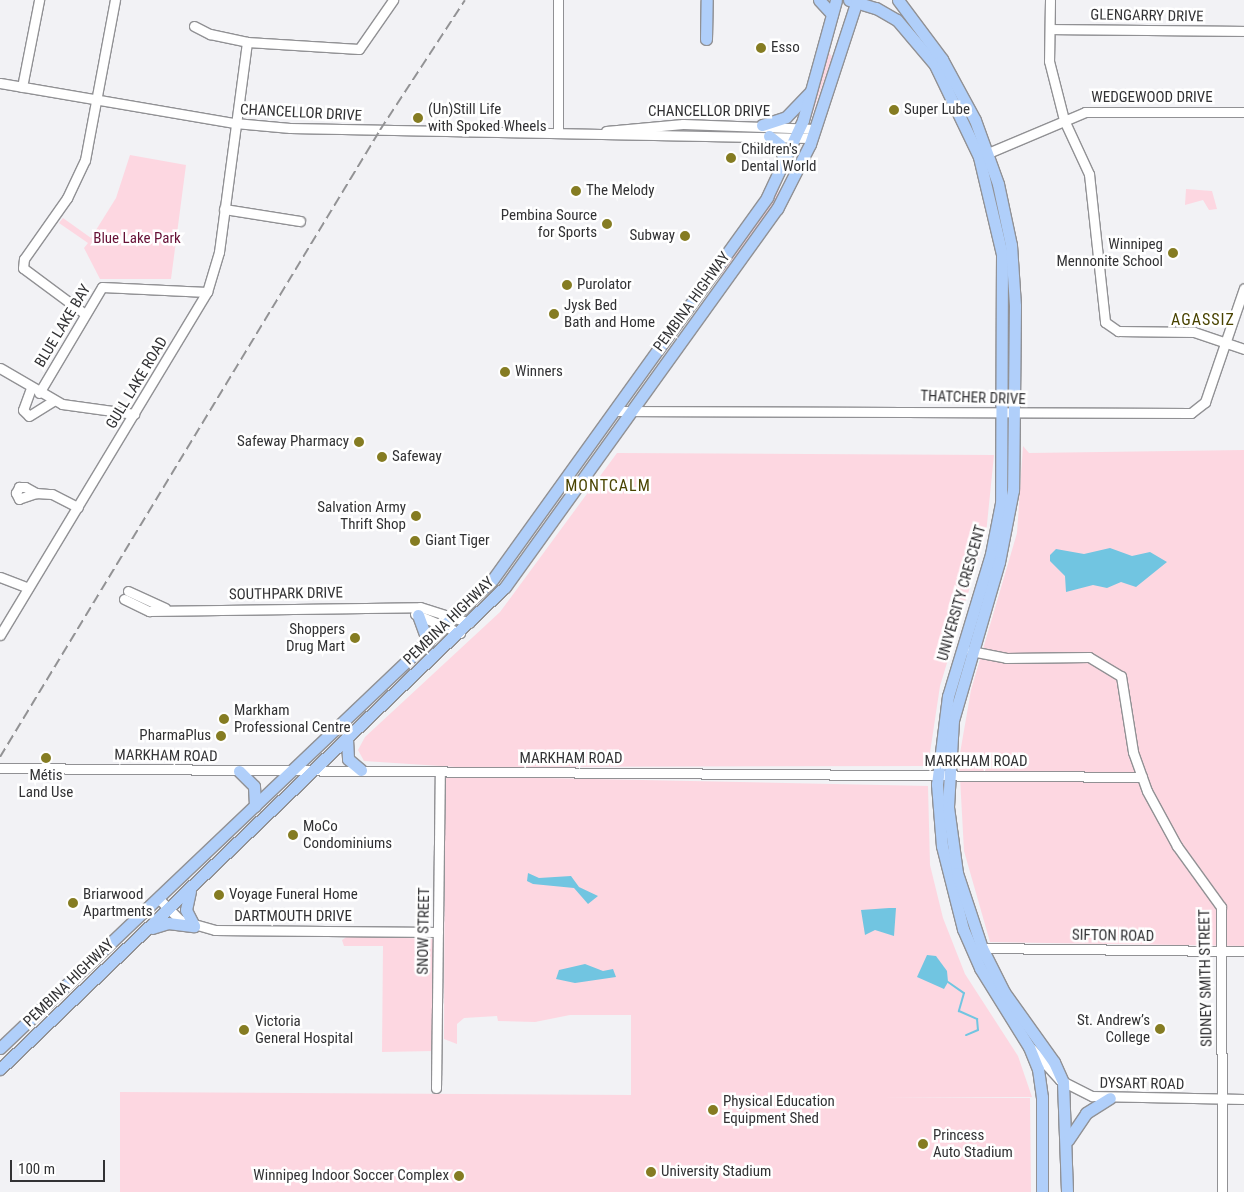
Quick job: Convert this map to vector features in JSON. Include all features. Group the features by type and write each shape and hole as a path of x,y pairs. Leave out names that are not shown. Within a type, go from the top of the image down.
{"main road":[{"path":"706,39 707,0"},
{"path":"819,0 832,14"},
{"name":"PEMBINA HIGHWAY","path":"0,1048 445,627 493,579 763,204 785,165 799,133 836,0"},
{"name":"PEMBINA HIGHWAY","path":"0,1069 460,633 505,587 767,225 814,134 854,0"},
{"name":"UNIVERSITY CRESCENT","path":"854,0 888,14 919,43 984,155"},
{"name":"UNIVERSITY CRESCENT","path":"898,0 955,80 984,155 1013,263 1008,522 953,720 943,775 955,864 982,948 1004,992 1063,1082 1067,1142 1067,1192"},
{"path":"904,0 907,12"},
{"path":"762,125 786,117 812,88"},
{"path":"769,136 780,146 785,165"},
{"name":"UNIVERSITY CRESCENT","path":"1010,412 997,528 949,690 943,775 942,846 963,929 996,997 1029,1047 1042,1090 1042,1192"},
{"path":"418,615 428,642"},
{"path":"347,739 348,759 361,770"},
{"path":"239,771 254,786 254,806"},
{"path":"190,889 186,910 194,926"},
{"path":"147,930 168,923 194,926"},
{"path":"77,974 87,987"},
{"path":"1067,1142 1086,1113 1110,1098"}],"street":[{"path":"22,87 39,0"},
{"path":"85,314 23,268 24,259 79,175 115,0"},
{"path":"194,26 210,34 247,42 359,49 393,0"},
{"path":"558,0 558,132"},
{"path":"1050,0 1049,61 1064,120 1089,174 1108,327 1118,331 1185,331 1244,349"},
{"name":"GLENGARRY DRIVE","path":"1050,29 1244,31"},
{"name":"GULL LAKE ROAD","path":"0,635 207,292 215,270 247,42"},
{"name":"CHANCELLOR DRIVE","path":"0,83 95,98 235,124 363,130 604,132 769,136 799,133"},
{"name":"WEDGEWOOD DRIVE","path":"984,155 1064,120 1095,111 1244,112"},
{"name":"CHANCELLOR DRIVE","path":"604,132 662,125 762,125 799,133 814,134"},
{"path":"224,209 300,221"},
{"name":"BLUE LAKE BAY","path":"39,393 100,289 111,284 207,292"},
{"name":"THATCHER DRIVE","path":"614,411 634,408 1191,413 1205,402 1244,288"},
{"path":"0,368 53,402 134,414"},
{"path":"31,388 23,410 29,416 53,402"},
{"path":"36,493 52,494 78,506"},
{"path":"0,577 28,588"},
{"name":"SOUTHPARK DRIVE","path":"126,595 141,609 404,608 420,606 470,622"},
{"name":"SOUTHPARK DRIVE","path":"404,608 460,633"},
{"name":"SIDNEY SMITH STREET","path":"971,651 1006,658 1089,657 1112,666 1122,680 1131,742 1142,777 1174,841 1218,900 1222,1192"},
{"name":"MARKHAM ROAD","path":"0,768 239,771 361,770 440,773 1142,777"},
{"name":"SNOW STREET","path":"436,1088 440,773"},
{"name":"DARTMOUTH DRIVE","path":"158,898 169,909 194,926 215,930 438,932"},
{"name":"SIFTON ROAD","path":"982,948 1244,951"},
{"name":"DYSART ROAD","path":"1029,1047 1063,1082 1083,1094 1110,1098 1244,1099"}],"green space":[{"path":"828,51 832,57 809,124 809,122"},
{"name":"Blue Lake Park","path":"130,155 186,165 171,279 100,279 84,248 88,243 59,223 63,218 91,238 116,198"},
{"path":"781,183 775,202 720,277 727,264"},
{"path":"1186,189 1212,191 1217,209 1209,210 1203,200 1185,205"},
{"path":"1023,446 1029,453 1244,450 1244,946 990,942 964,851 959,759 971,690 1017,533"},
{"path":"617,453 994,455 986,534 940,686 928,766 456,767 364,761 358,750 365,737 500,612"},
{"path":"445,776 928,786 930,865 943,918 965,974 1018,1056 1032,1097 883,1097 1030,1098 1031,1192 120,1192 120,1092 631,1095 631,1015 570,1015 535,1022 498,1021 497,1016 464,1018 457,1024 457,1044 444,1039"},
{"path":"348,936 434,939 433,1051 382,1052 383,946 344,946 342,940"}],"water":[{"path":"1110,548 1132,556 1150,552 1167,562 1136,587 1121,582 1107,588 1093,585 1066,592 1065,576 1050,561 1050,555 1056,549 1084,554"},
{"path":"528,873 539,878 571,876 579,887 598,896 588,904 574,888 533,884 527,881"},
{"path":"896,908 894,936 875,930 865,935 861,910"},
{"path":"927,955 936,956 947,971 948,982 944,989 917,977"},
{"path":"585,964 603,971 613,969 616,977 575,983 556,979 559,970"}],"waterway":[{"path":"948,982 964,993 959,1011 977,1019 978,1030 966,1035"}],"railway":[{"path":"0,757 380,130 465,0"}],"place":[{"name":"Esso","path":"761,48"},
{"name":"Super Lube","path":"894,110"},
{"name":"(Un)Still Life with Spoked Wheels","path":"418,118"},
{"name":"Children's Dental World","path":"731,158"},
{"name":"The Melody","path":"576,191"},
{"name":"Pembina Source for Sports","path":"607,224"},
{"name":"Subway","path":"685,236"},
{"name":"Winnipeg Mennonite School","path":"1173,253"},
{"name":"Purolator","path":"567,285"},
{"name":"Jysk Bed Bath and Home","path":"554,314"},
{"name":"Winners","path":"505,372"},
{"name":"Safeway Pharmacy","path":"359,442"},
{"name":"Safeway","path":"382,457"},
{"name":"Salvation Army Thrift Shop","path":"416,516"},
{"name":"Giant Tiger","path":"415,541"},
{"name":"Shoppers Drug Mart","path":"355,638"},
{"name":"Markham Professional Centre","path":"224,719"},
{"name":"PharmaPlus","path":"221,736"},
{"name":"Métis Land Use","path":"46,758"},
{"name":"MoCo Condominiums","path":"293,835"},
{"name":"Voyage Funeral Home","path":"219,895"},
{"name":"Briarwood Apartments","path":"73,903"},
{"name":"St. Andrew’s College","path":"1160,1029"},
{"name":"Victoria General Hospital","path":"244,1030"},
{"name":"Physical Education Equipment Shed","path":"713,1110"},
{"name":"Princess Auto Stadium","path":"923,1144"},
{"name":"University Stadium","path":"651,1172"},
{"name":"Winnipeg Indoor Soccer Complex","path":"459,1176"}],"district":[{"name":"AGASSIZ","path":"1203,320"},
{"name":"MONTCALM","path":"608,486"}]}
